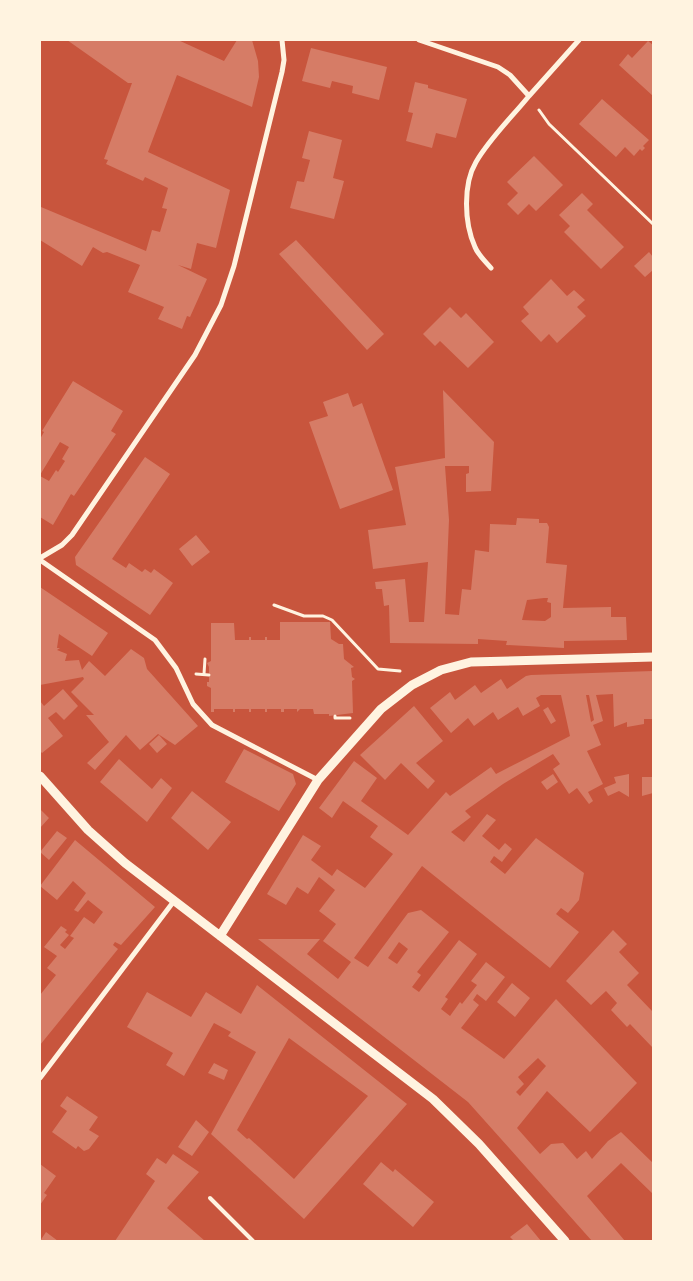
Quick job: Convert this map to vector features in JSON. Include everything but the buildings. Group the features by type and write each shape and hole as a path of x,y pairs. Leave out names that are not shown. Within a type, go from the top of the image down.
{"street":[{"path":"282,40 284,60 282,72 234,266 221,305 195,355 72,535 62,546 40,559 155,640 176,668 193,704 212,725 318,780"},
{"path":"419,40 498,67 510,75 529,96"},
{"path":"491,268 475,248 470,231 467,204 471,175 482,152 579,40"},
{"path":"220,936 318,780 381,709 412,685 441,670 487,661 653,658"},
{"path":"40,776 94,836 174,901 433,1099 480,1144 565,1241"},
{"path":"40,1078 174,901"}],"lane":[{"path":"210,1198 253,1241"}],"path":[{"path":"529,96 549,124 653,224"},
{"path":"274,605 304,616 323,616 332,620 378,669 388,669"},
{"path":"193,674 206,674 205,659"},
{"path":"335,716 335,718 350,718"}]}
